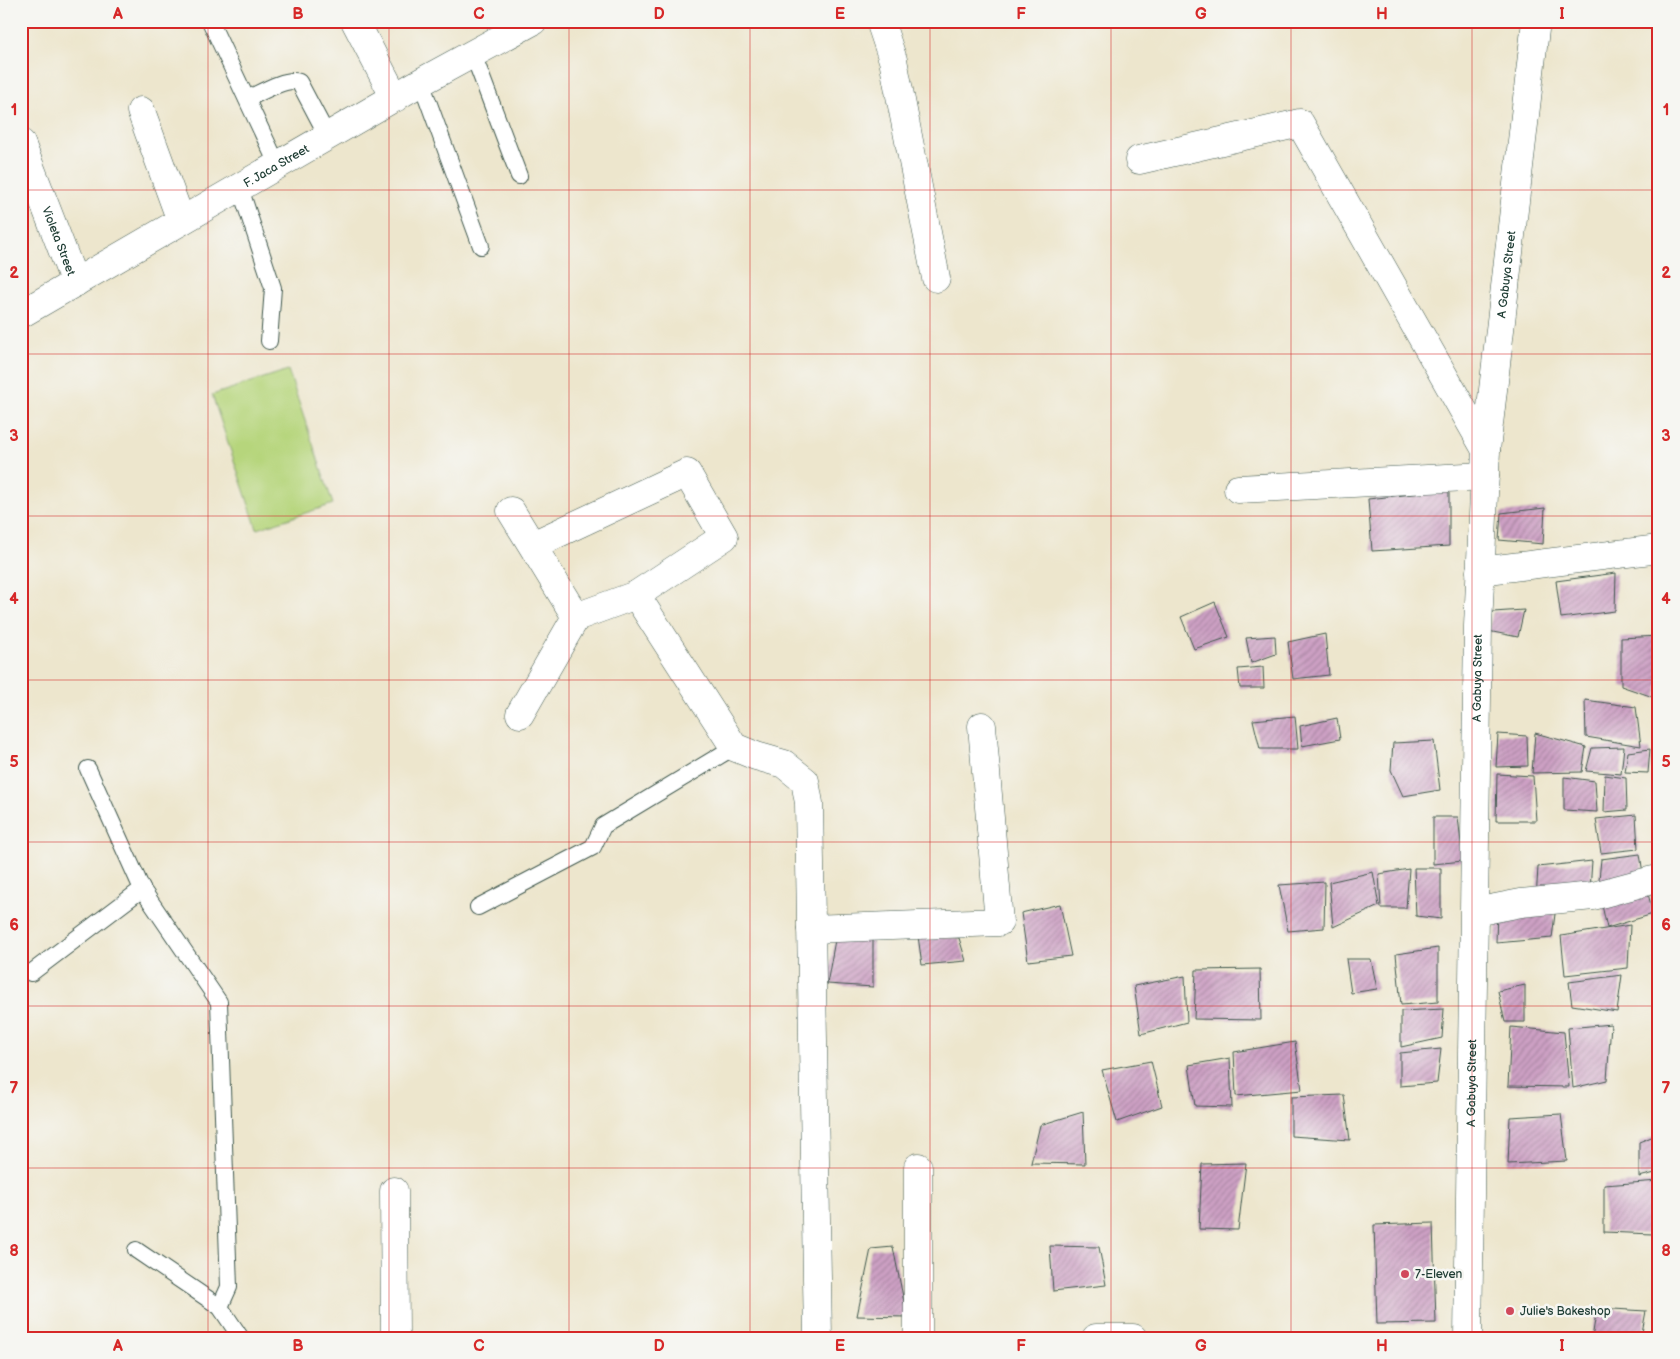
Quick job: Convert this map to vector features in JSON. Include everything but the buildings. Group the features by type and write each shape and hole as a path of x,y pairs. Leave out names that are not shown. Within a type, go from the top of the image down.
{"street":[{"path":"355,21 396,98"},
{"name":"F. Jaca Street","path":"21,314 421,82 533,21"},
{"path":"880,21 893,60 936,278"},
{"name":"A Gabuya Street","path":"1468,1338 1480,571 1486,463 1536,21"},
{"path":"141,111 182,221"},
{"path":"1139,160 1300,123 1486,463 1238,488"},
{"name":"Violeta Street","path":"21,143 75,283"},
{"path":"520,714 576,617 636,595 724,537 687,473 533,545"},
{"path":"511,511 576,617"},
{"path":"1480,571 1659,549"},
{"path":"636,595 734,747 784,764 805,781 809,803 818,1338"},
{"path":"811,930 999,922 982,726"},
{"path":"1475,912 1521,903 1593,896 1649,880 1659,879"},
{"path":"918,1167 918,1338"},
{"path":"394,1191 395,1338"},
{"path":"1096,1338 1133,1338"}],"lane":[{"path":"210,21 278,166"},
{"path":"473,54 519,176"},
{"path":"247,99 286,82 294,80 299,82 328,137"},
{"path":"421,82 481,246"},
{"path":"240,188 273,288 269,341"},
{"path":"478,907 593,847 603,826 734,747"},
{"path":"88,769 142,889 219,1002 229,1287 220,1306"},
{"path":"31,973 142,889"},
{"path":"136,1250 220,1306 241,1338"}],"green space":[{"path":"288,370 333,504 257,529 212,395"}],"place":[{"name":"7-Eleven","path":"1405,1274"},
{"name":"Julie's Bakeshop","path":"1510,1311"}]}
